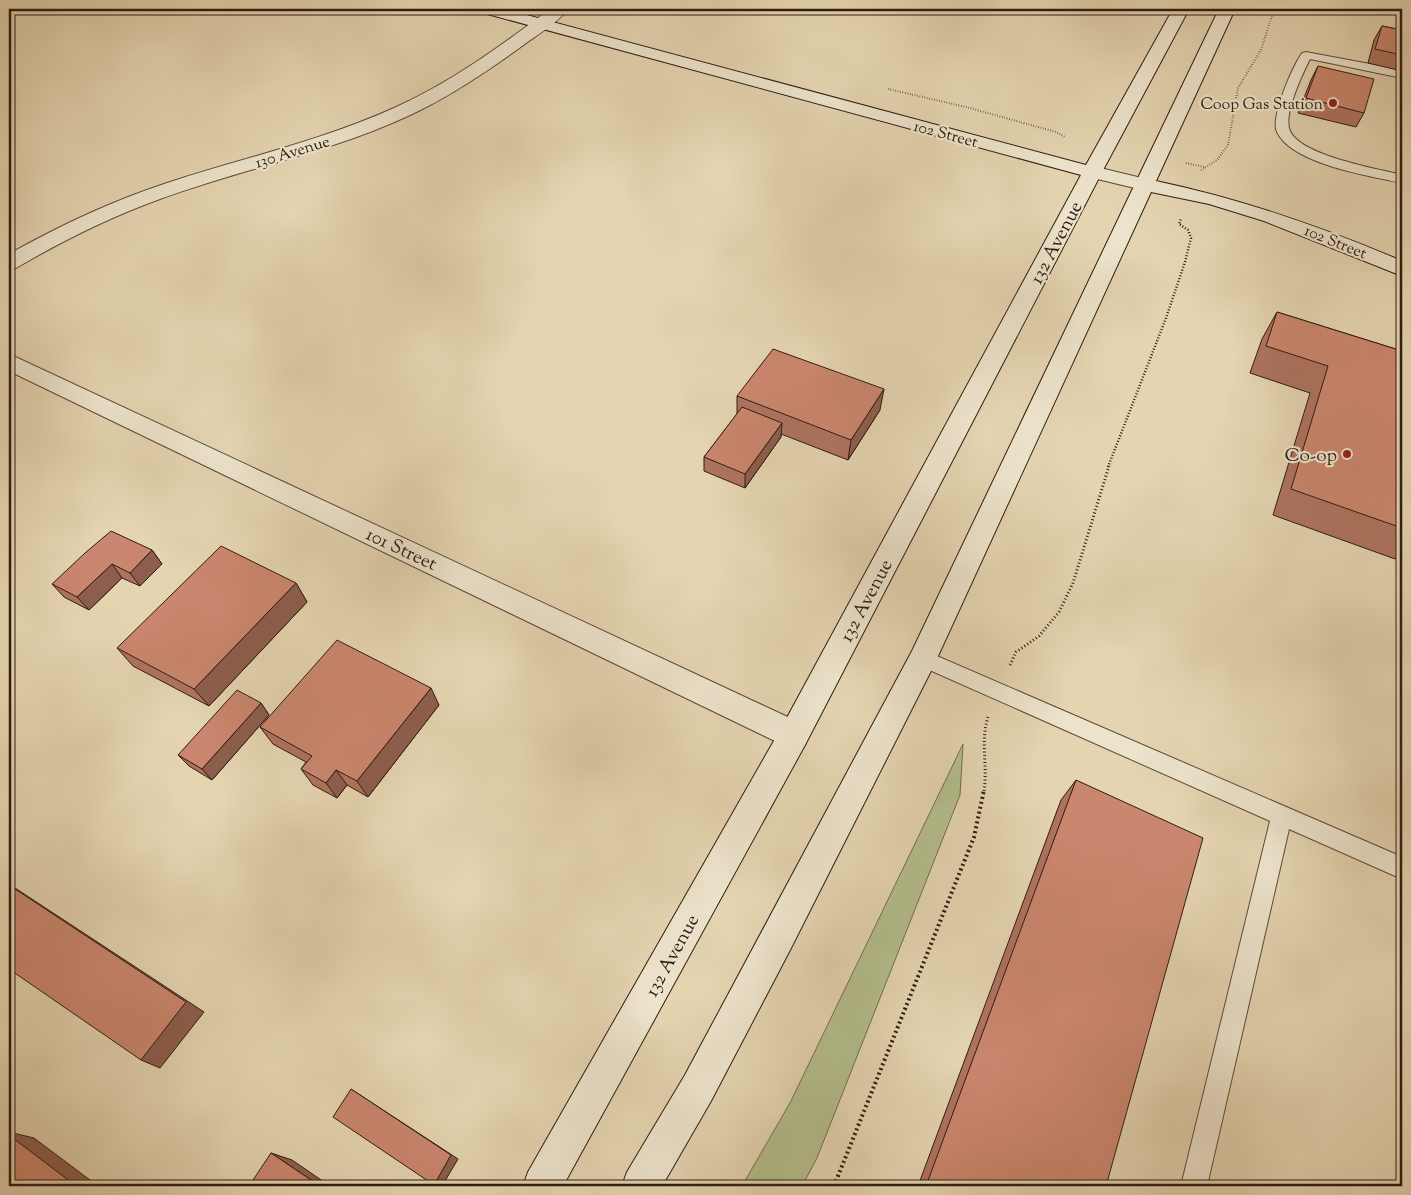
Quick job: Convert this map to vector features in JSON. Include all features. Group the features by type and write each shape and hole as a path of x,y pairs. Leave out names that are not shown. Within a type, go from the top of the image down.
{"main road":[{"name":"102 Street","path":"486,9 1092,172 1224,202 1331,238 1402,268"},
{"name":"130 Avenue","path":"9,262 53,237 102,214 173,187 335,139 400,112 444,91 484,66 560,9"},
{"name":"132 Avenue","path":"542,1186 794,735 1180,9"},
{"path":"642,1186 698,1088 773,949 923,658 1143,184 1227,9"},
{"name":"101 Street","path":"9,362 794,735"}],"lane":[{"path":"1402,74 1306,55 1281,121 1284,132 1304,150 1322,159 1402,179"},
{"path":"923,658 1402,868"},
{"path":"1194,1186 1282,815"}],"path":[{"path":"834,1186 974,837 982,810 986,770 982,734 1016,652 1040,636 1054,618 1073,583 1105,476 1166,318 1185,262 1191,238 1188,230 1179,224 1196,173 1218,160 1224,152 1233,128 1234,110 1239,86 1259,55 1266,26 1274,9"}],"green space":[{"path":"963,744 960,795 817,1158 802,1186 742,1186 790,1103"}],"building":[{"path":"1382,26 1402,30 1402,55 1375,49"},
{"path":"1318,66 1374,79 1364,113 1306,98"},
{"name":"Co-op","path":"1277,312 1402,351 1402,528 1291,489 1328,366 1266,346"},
{"path":"773,349 884,389 851,440 737,396"},
{"path":"742,407 782,423 745,474 704,457"},
{"path":"111,531 152,550 130,573 112,564 77,597 52,584 85,553"},
{"path":"221,546 296,583 194,689 117,648"},
{"path":"337,640 431,688 357,781 336,770 326,783 301,769 312,756 260,727"},
{"path":"237,690 261,703 202,769 178,755"},
{"path":"1076,780 1203,838 1106,1186 926,1186"},
{"path":"9,885 186,1002 141,1060 9,969"},
{"path":"351,1089 451,1155 434,1185 333,1117"},
{"path":"9,1135 76,1186 9,1186"},
{"path":"271,1153 320,1186 249,1186"}],"place":[{"name":"Coop Gas Station","path":"1333,103"},
{"name":"Co-op","path":"1347,454"}]}
